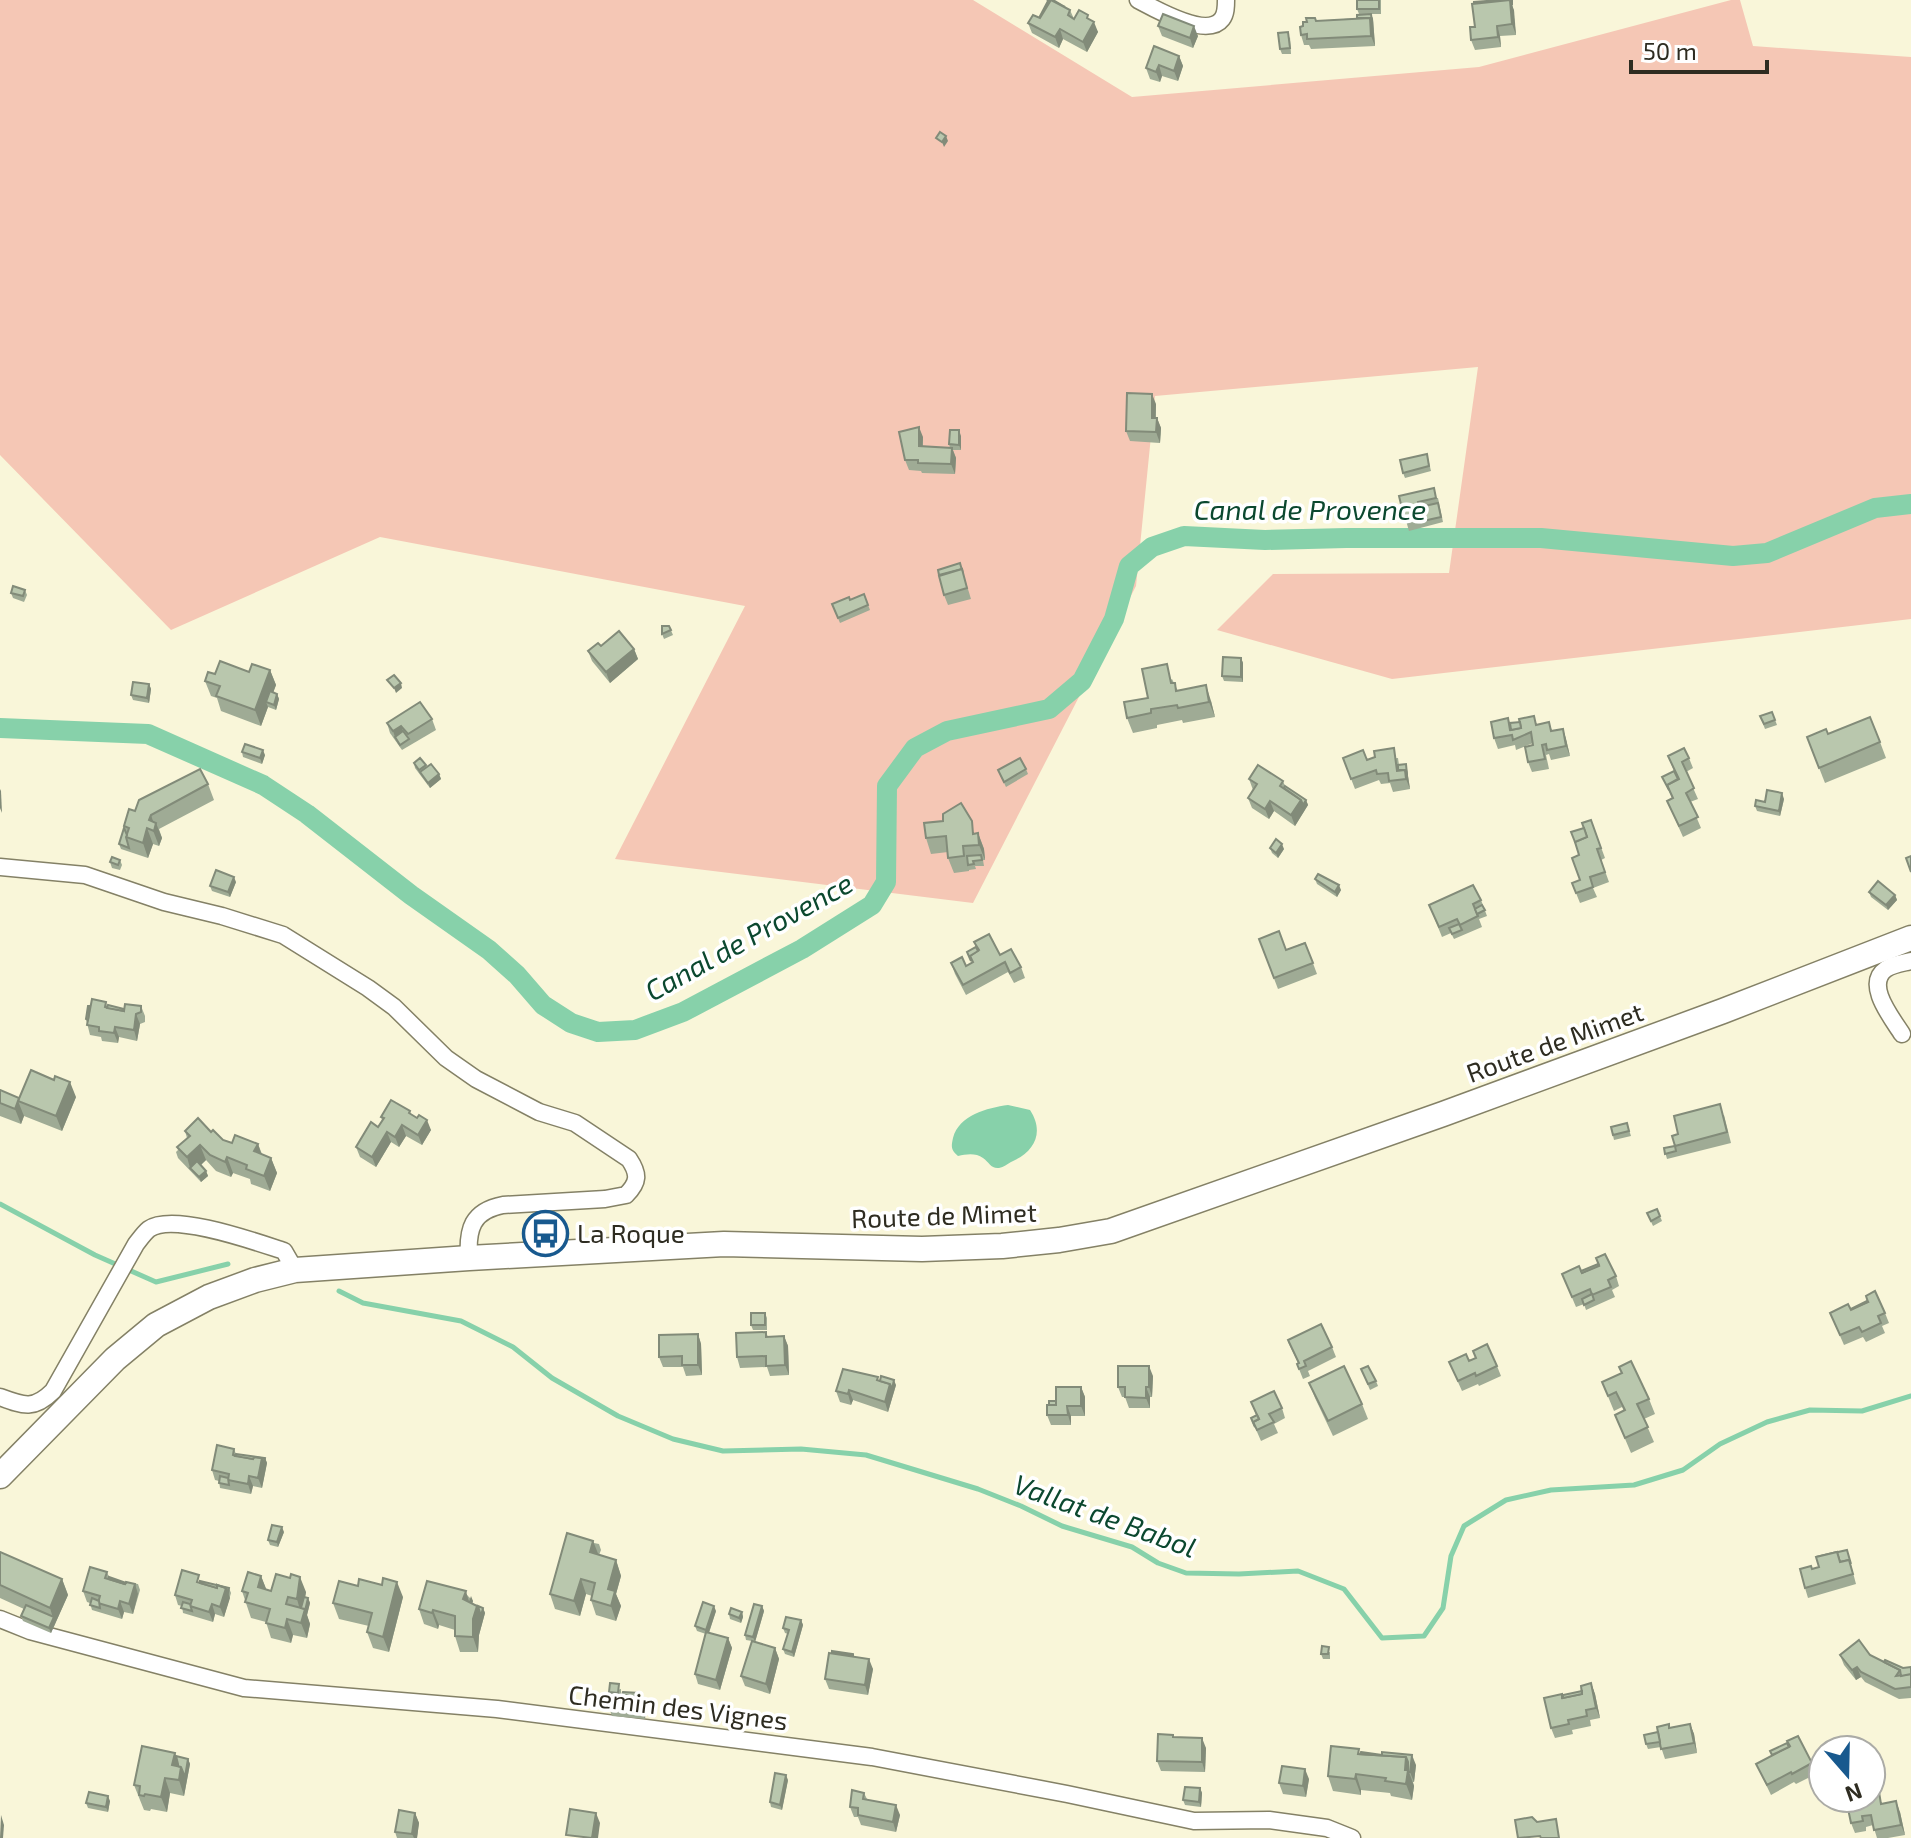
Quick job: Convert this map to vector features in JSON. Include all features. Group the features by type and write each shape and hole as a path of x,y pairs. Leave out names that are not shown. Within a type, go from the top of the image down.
{"main road":[{"name":"Route de Mimet","path":"0,1476 115,1359 156,1325 209,1297 255,1280 295,1270 469,1258 724,1244 922,1249 1002,1246 1111,1231 1472,1103 1911,938"}],"street":[{"path":"1138,0 1188,24 1210,27 1224,16 1226,0"},
{"path":"0,867 85,875 164,902 283,935 377,994 446,1058 476,1079 539,1112 575,1123 629,1159 635,1167 636,1184 626,1195 492,1207 475,1220 469,1231 469,1258"},
{"path":"1902,1034 1884,1006 1877,981 1881,972 1889,967 1911,961"},
{"path":"0,1397 21,1405 42,1402 53,1391 136,1244 150,1228 168,1223 224,1232 284,1251 295,1270"},
{"name":"Chemin des Vignes","path":"0,1619 30,1631 244,1688 497,1709 872,1757 1194,1821 1269,1820 1327,1828 1352,1838"}],"shaded area":[{"path":"0,0 973,0 1132,97 1479,67 1740,0 1753,46 1911,57 1911,619 1392,679 1217,630 1273,574 1449,573 1478,367 1155,396 1136,586 973,903 615,859 745,606 380,537 171,630 0,455"},
{"path":"1008,1105 1030,1110 1037,1126 1035,1141 1026,1153 999,1168 977,1155 956,1154 952,1141 961,1124 983,1111"}],"building":[{"path":"1051,0 1070,10 1068,15 1074,19 1079,10 1094,22 1083,42 1060,29 1055,37 1028,23 1033,15 1040,18"},
{"path":"1357,0 1379,0 1379,9 1357,9"},
{"path":"1510,0 1474,4 1474,2"},
{"path":"1510,0 1512,24 1497,26 1498,37 1471,40 1470,27 1475,27 1472,4"},
{"path":"1163,14 1194,26 1190,38 1158,26"},
{"path":"1371,14 1372,23 1370,18 1357,18 1357,15"},
{"path":"1306,18 1315,18 1316,21 1370,18 1371,36 1307,39 1307,34 1301,35 1300,27 1307,22"},
{"path":"1288,32 1290,48 1280,49 1278,33"},
{"path":"1154,46 1179,56 1174,71 1159,65 1156,72 1146,68"},
{"path":"940,132 946,136 942,142 936,138"},
{"path":"1127,393 1152,394 1152,418 1157,418 1156,432 1126,431"},
{"path":"919,427 919,446 952,448 951,464 905,460 899,432"},
{"path":"950,430 959,430 959,445 949,444"},
{"path":"1427,454 1429,466 1403,473 1400,460"},
{"path":"1434,488 1436,498 1418,502 1421,516 1405,521 1399,496"},
{"path":"1438,503 1441,517 1423,521 1420,507"},
{"path":"960,563 962,569 939,575 938,570"},
{"path":"962,569 967,588 944,595 939,576"},
{"path":"13,586 25,590 23,596 11,593"},
{"path":"864,594 868,605 838,618 832,604"},
{"path":"662,626 669,626 671,630 662,634"},
{"path":"619,631 634,649 606,672 588,651 598,643 601,646"},
{"path":"1223,657 1241,658 1241,677 1222,676"},
{"path":"220,661 249,672 252,664 270,670 255,710 216,696 220,686 205,681 208,672 215,674"},
{"path":"1167,664 1176,691 1206,685 1209,702 1151,709 1151,713 1127,718 1124,702 1148,698 1142,669"},
{"path":"394,675 401,683 394,688 387,680"},
{"path":"133,682 149,684 147,698 131,695"},
{"path":"270,691 277,694 274,705 266,702"},
{"path":"420,702 432,719 408,734 401,726 393,731 387,723"},
{"path":"1772,712 1775,720 1764,724 1760,716"},
{"path":"1534,716 1536,725 1549,722 1551,731 1563,729 1566,746 1547,750 1546,744 1542,745 1545,759 1528,762 1525,747 1533,745 1531,732 1513,740 1512,735 1494,738 1491,722 1508,718 1510,730 1521,728 1519,719"},
{"path":"1870,717 1880,742 1819,768 1807,737 1826,729 1828,734"},
{"path":"1520,722 1521,728 1511,730 1510,723"},
{"path":"403,731 409,739 400,745 395,737"},
{"path":"245,744 263,750 260,758 242,752"},
{"path":"1394,748 1397,771 1405,770 1406,779 1389,781 1388,773 1377,774 1376,770 1351,779 1343,758 1363,750 1367,760 1375,757 1374,751"},
{"path":"1684,748 1689,758 1682,762 1694,788 1686,793 1698,817 1679,826 1667,801 1673,798 1667,785 1679,779 1668,756"},
{"path":"420,758 426,765 419,770 414,763"},
{"path":"1020,758 1026,769 1004,782 998,770"},
{"path":"431,764 439,774 428,783 420,772"},
{"path":"1406,764 1407,775 1405,770 1398,770 1398,765"},
{"path":"1258,765 1283,781 1280,786 1301,800 1291,815 1270,801 1265,809 1248,798 1257,784 1249,779"},
{"path":"200,769 208,784 151,815 149,820 156,823 154,831 147,828 143,843 126,837 129,828 124,826 129,809 135,811 139,800"},
{"path":"1674,771 1678,779 1667,785 1669,790 1662,777"},
{"path":"1284,788 1306,800 1303,805"},
{"path":"1767,790 1782,793 1779,811 1755,806 1756,800 1765,802"},
{"path":"961,803 972,821 973,834 978,833 979,845 963,846 964,856 948,858 946,836 926,838 924,823 943,821 943,814"},
{"path":"1591,820 1605,872 1590,877 1593,887 1576,893 1572,883 1580,880 1572,858 1579,855 1575,842 1587,837 1582,823"},
{"path":"124,828 127,835 129,848 119,844"},
{"path":"1584,828 1587,837 1575,842 1571,832"},
{"path":"1276,839 1282,844 1276,853 1270,848"},
{"path":"981,855 982,860 968,865 967,856"},
{"path":"112,857 120,860 118,865 110,862"},
{"path":"216,870 234,877 228,892 210,886"},
{"path":"1318,874 1339,885 1335,892 1315,879"},
{"path":"1878,881 1895,895 1886,905 1869,892"},
{"path":"1473,885 1481,900 1473,904 1478,916 1460,925 1457,919 1439,927 1429,905"},
{"path":"1482,905 1485,910 1477,914 1475,909"},
{"path":"1459,924 1462,930 1452,934 1449,928"},
{"path":"1279,931 1286,950 1305,943 1313,963 1274,978 1259,939"},
{"path":"989,934 1000,955 1011,949 1021,967 1010,973 1005,962 963,985 951,963 962,957 966,966 973,962 970,956 979,950 974,942"},
{"path":"976,947 978,951 970,956 971,961 967,952"},
{"path":"92,999 106,1002 105,1007 124,1011 125,1004 141,1006 141,1012 136,1014 134,1030 115,1027 114,1033 87,1025"},
{"path":"108,1005 124,1009 124,1011 107,1008"},
{"path":"31,1070 54,1080 55,1076 70,1082 56,1116 18,1101"},
{"path":"0,1090 19,1098 15,1109 0,1103"},
{"path":"391,1100 417,1118 419,1115 427,1120 418,1135 402,1125 395,1137 387,1132 372,1157 356,1147 371,1122 378,1127"},
{"path":"1720,1104 1727,1132 1675,1146 1672,1136 1678,1134 1674,1116"},
{"path":"198,1118 223,1140 232,1143 235,1135 258,1144 254,1151 271,1158 264,1176 227,1157 225,1162 210,1155 200,1145 187,1157 177,1147 190,1136 185,1131"},
{"path":"1627,1123 1629,1131 1613,1135 1611,1127"},
{"path":"1675,1146 1676,1151 1665,1154 1664,1148"},
{"path":"197,1161 206,1171 199,1177 190,1168"},
{"path":"1657,1209 1660,1216 1651,1221 1647,1213"},
{"path":"1605,1254 1616,1276 1608,1280 1611,1287 1592,1295 1590,1289 1572,1297 1562,1274 1579,1266 1582,1273 1599,1265 1596,1258"},
{"path":"1598,1264 1599,1266 1581,1271"},
{"path":"1875,1291 1885,1313 1878,1316 1881,1323 1862,1332 1859,1327 1840,1335 1830,1313 1848,1304 1851,1310 1868,1302 1866,1296"},
{"path":"1592,1294 1594,1300 1584,1305 1582,1299"},
{"path":"751,1313 765,1313 765,1325 751,1325"},
{"path":"1321,1324 1332,1347 1304,1361 1306,1366 1299,1369 1288,1340"},
{"path":"766,1332 766,1337 784,1336 785,1365 766,1366 766,1356 737,1357 736,1333"},
{"path":"698,1334 698,1365 682,1365 682,1356 659,1357 659,1335"},
{"path":"1487,1344 1497,1366 1458,1381 1449,1362 1466,1354 1469,1361 1476,1358 1473,1351"},
{"path":"1631,1361 1649,1399 1637,1404 1648,1427 1625,1438 1615,1415 1625,1410 1616,1392 1608,1396 1602,1382 1622,1373 1619,1367"},
{"path":"1118,1366 1149,1366 1146,1398 1125,1397 1125,1387 1118,1387"},
{"path":"1344,1366 1362,1404 1328,1421 1309,1383"},
{"path":"1368,1366 1376,1381 1368,1384 1361,1369"},
{"path":"843,1369 878,1377 877,1380 890,1384 885,1402 849,1390 848,1394 836,1391"},
{"path":"881,1376 894,1380 892,1389 890,1384 880,1381"},
{"path":"1056,1387 1081,1387 1081,1406 1067,1406 1068,1415 1047,1415 1047,1405 1056,1405"},
{"path":"1274,1391 1282,1408 1269,1414 1274,1422 1257,1430 1253,1422 1259,1419 1251,1402"},
{"path":"217,1445 234,1449 233,1455 262,1458 258,1478 249,1476 248,1484 228,1480 229,1474 212,1470"},
{"path":"236,1454 265,1458 264,1463 262,1458"},
{"path":"220,1476 228,1478 229,1485 219,1483"},
{"path":"272,1525 282,1527 277,1542 268,1540"},
{"path":"567,1533 593,1541 590,1552 616,1560 608,1589 615,1591 611,1606 591,1600 595,1583 581,1579 574,1601 550,1594"},
{"path":"1847,1550 1851,1564 1849,1560 1840,1562 1837,1552"},
{"path":"0,1552 62,1579 50,1608 0,1585"},
{"path":"1837,1552 1840,1562 1849,1560 1853,1574 1805,1588 1800,1569 1819,1567 1816,1557"},
{"path":"90,1567 107,1572 105,1578 135,1584 129,1604 120,1601 118,1609 98,1603 100,1596 83,1591"},
{"path":"182,1570 199,1575 197,1582 226,1588 220,1607 212,1604 209,1612 190,1606 192,1600 175,1595"},
{"path":"248,1572 261,1576 258,1587 271,1591 276,1574 300,1577 297,1599 288,1597 286,1604 305,1609 301,1623 287,1619 285,1628 266,1623 270,1609 245,1602 248,1593 242,1591"},
{"path":"383,1578 397,1582 383,1637 367,1632 372,1613 333,1603 339,1581 358,1586 359,1579 382,1585"},
{"path":"427,1581 466,1591 463,1599 477,1606 473,1637 455,1636 455,1616 419,1609"},
{"path":"200,1583 217,1585 217,1588"},
{"path":"304,1597 308,1598 305,1611 301,1608"},
{"path":"92,1598 99,1601 100,1608 90,1605"},
{"path":"183,1602 190,1604 192,1611 181,1608"},
{"path":"703,1602 714,1606 706,1630 695,1626"},
{"path":"754,1604 762,1606 753,1637 745,1635"},
{"path":"26,1605 54,1617 49,1628 21,1616"},
{"path":"731,1608 742,1612 739,1618 729,1614"},
{"path":"786,1617 801,1620 792,1652 783,1649 789,1630 783,1628"},
{"path":"706,1632 728,1638 716,1680 695,1674"},
{"path":"1859,1640 1870,1655 1900,1670 1896,1676 1911,1674 1911,1687 1895,1689 1857,1667 1852,1670 1840,1655"},
{"path":"752,1641 775,1648 766,1684 741,1676"},
{"path":"1322,1646 1329,1647 1328,1654 1321,1654"},
{"path":"829,1653 869,1659 865,1685 825,1679"},
{"path":"832,1653 853,1654 853,1656"},
{"path":"1885,1660 1903,1668 1911,1667 1911,1674 1901,1676 1900,1670"},
{"path":"610,1683 619,1684 618,1693 609,1692"},
{"path":"1591,1683 1596,1708 1586,1710 1587,1716 1568,1720 1569,1724 1551,1728 1544,1698 1582,1694 1581,1686"},
{"path":"1582,1691 1582,1694 1563,1698 1563,1695"},
{"path":"623,1692 639,1693 639,1696 622,1695"},
{"path":"610,1694 642,1697 641,1708 608,1705"},
{"path":"1669,1724 1669,1728 1690,1724 1694,1743 1661,1749 1657,1727"},
{"path":"1658,1732 1660,1742 1646,1744 1644,1735"},
{"path":"1158,1734 1202,1738 1202,1762 1157,1761"},
{"path":"1798,1736 1807,1753 1807,1766 1767,1785 1756,1764 1790,1746 1787,1741"},
{"path":"1787,1743 1789,1747 1772,1755 1770,1751"},
{"path":"142,1746 175,1753 172,1765 181,1767 179,1780 165,1778 161,1797 139,1795 140,1786 134,1785"},
{"path":"1331,1746 1359,1749 1358,1754 1406,1757 1406,1784 1356,1774 1355,1779 1328,1776"},
{"path":"1360,1754 1412,1755 1410,1772 1406,1757"},
{"path":"176,1756 188,1759 185,1777 178,1766"},
{"path":"1282,1766 1305,1769 1303,1786 1279,1783"},
{"path":"775,1773 786,1775 780,1805 770,1802"},
{"path":"1185,1787 1200,1788 1199,1802 1183,1800"},
{"path":"852,1790 864,1793 863,1799 896,1805 893,1822 858,1815 858,1808 850,1807"},
{"path":"89,1792 108,1796 106,1807 86,1803"},
{"path":"1896,1801 1901,1825 1874,1830 1871,1815 1862,1816 1863,1821 1851,1823 1849,1814 1887,1814 1887,1803"},
{"path":"570,1809 596,1813 592,1838 566,1835"},
{"path":"399,1810 415,1813 412,1834 395,1832"},
{"path":"1532,1817 1537,1822 1556,1819 1559,1838 1518,1838 1515,1820"}],"waterway":[{"name":"Canal de Provence","path":"0,728 148,734 263,785 307,814 411,895 489,950 517,975 543,1005 571,1023 598,1032 635,1030 683,1012 802,949 872,905 886,882 887,786 915,748 947,731 1049,709 1082,681 1114,619 1129,566 1152,547 1184,536 1265,540 1541,538 1733,556 1767,553 1875,508 1911,504"},
{"name":"Vallat de Babol","path":"0,1204 95,1255 156,1282 228,1264"},
{"name":"Vallat de Babol","path":"339,1291 363,1303 461,1321 513,1347 552,1378 618,1416 673,1439 723,1451 801,1449 866,1455 978,1489 1062,1526 1132,1547 1158,1563 1186,1573 1298,1571 1344,1589 1382,1638 1424,1636 1443,1608 1451,1556 1464,1526 1506,1500 1551,1490 1634,1485 1683,1470 1720,1444 1767,1422 1810,1410 1862,1411 1911,1396"}],"place":[{"name":"La Roque","path":"546,1234"}]}
